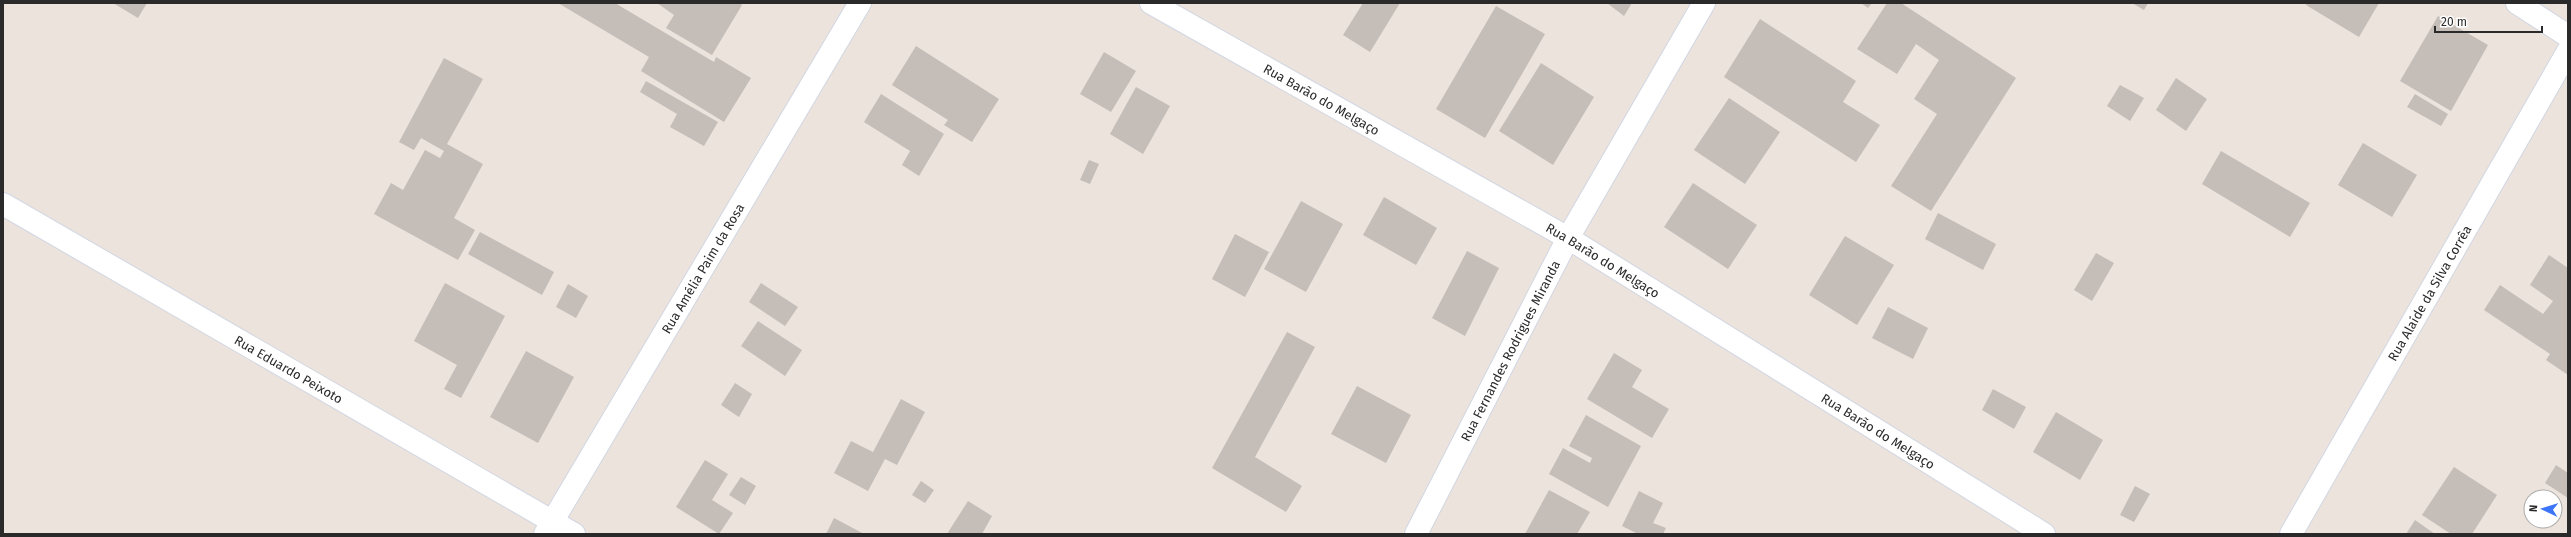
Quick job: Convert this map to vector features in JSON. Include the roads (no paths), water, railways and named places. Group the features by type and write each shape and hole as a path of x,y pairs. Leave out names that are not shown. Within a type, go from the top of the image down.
{"street":[{"name":"Rua Amélia Paim da Rosa","path":"549,528 860,3"},
{"name":"Rua Barão do Melgaço","path":"1151,3 1568,238 2044,534"},
{"name":"Rua Fernandes Rodrigues Miranda","path":"1416,534 1568,238 1704,3"},
{"path":"2517,3 2568,36"},
{"name":"Rua Alaíde da Silva Corrêa","path":"2291,534 2568,51"},
{"name":"Rua Eduardo Peixoto","path":"3,204 549,528 574,534"}]}
